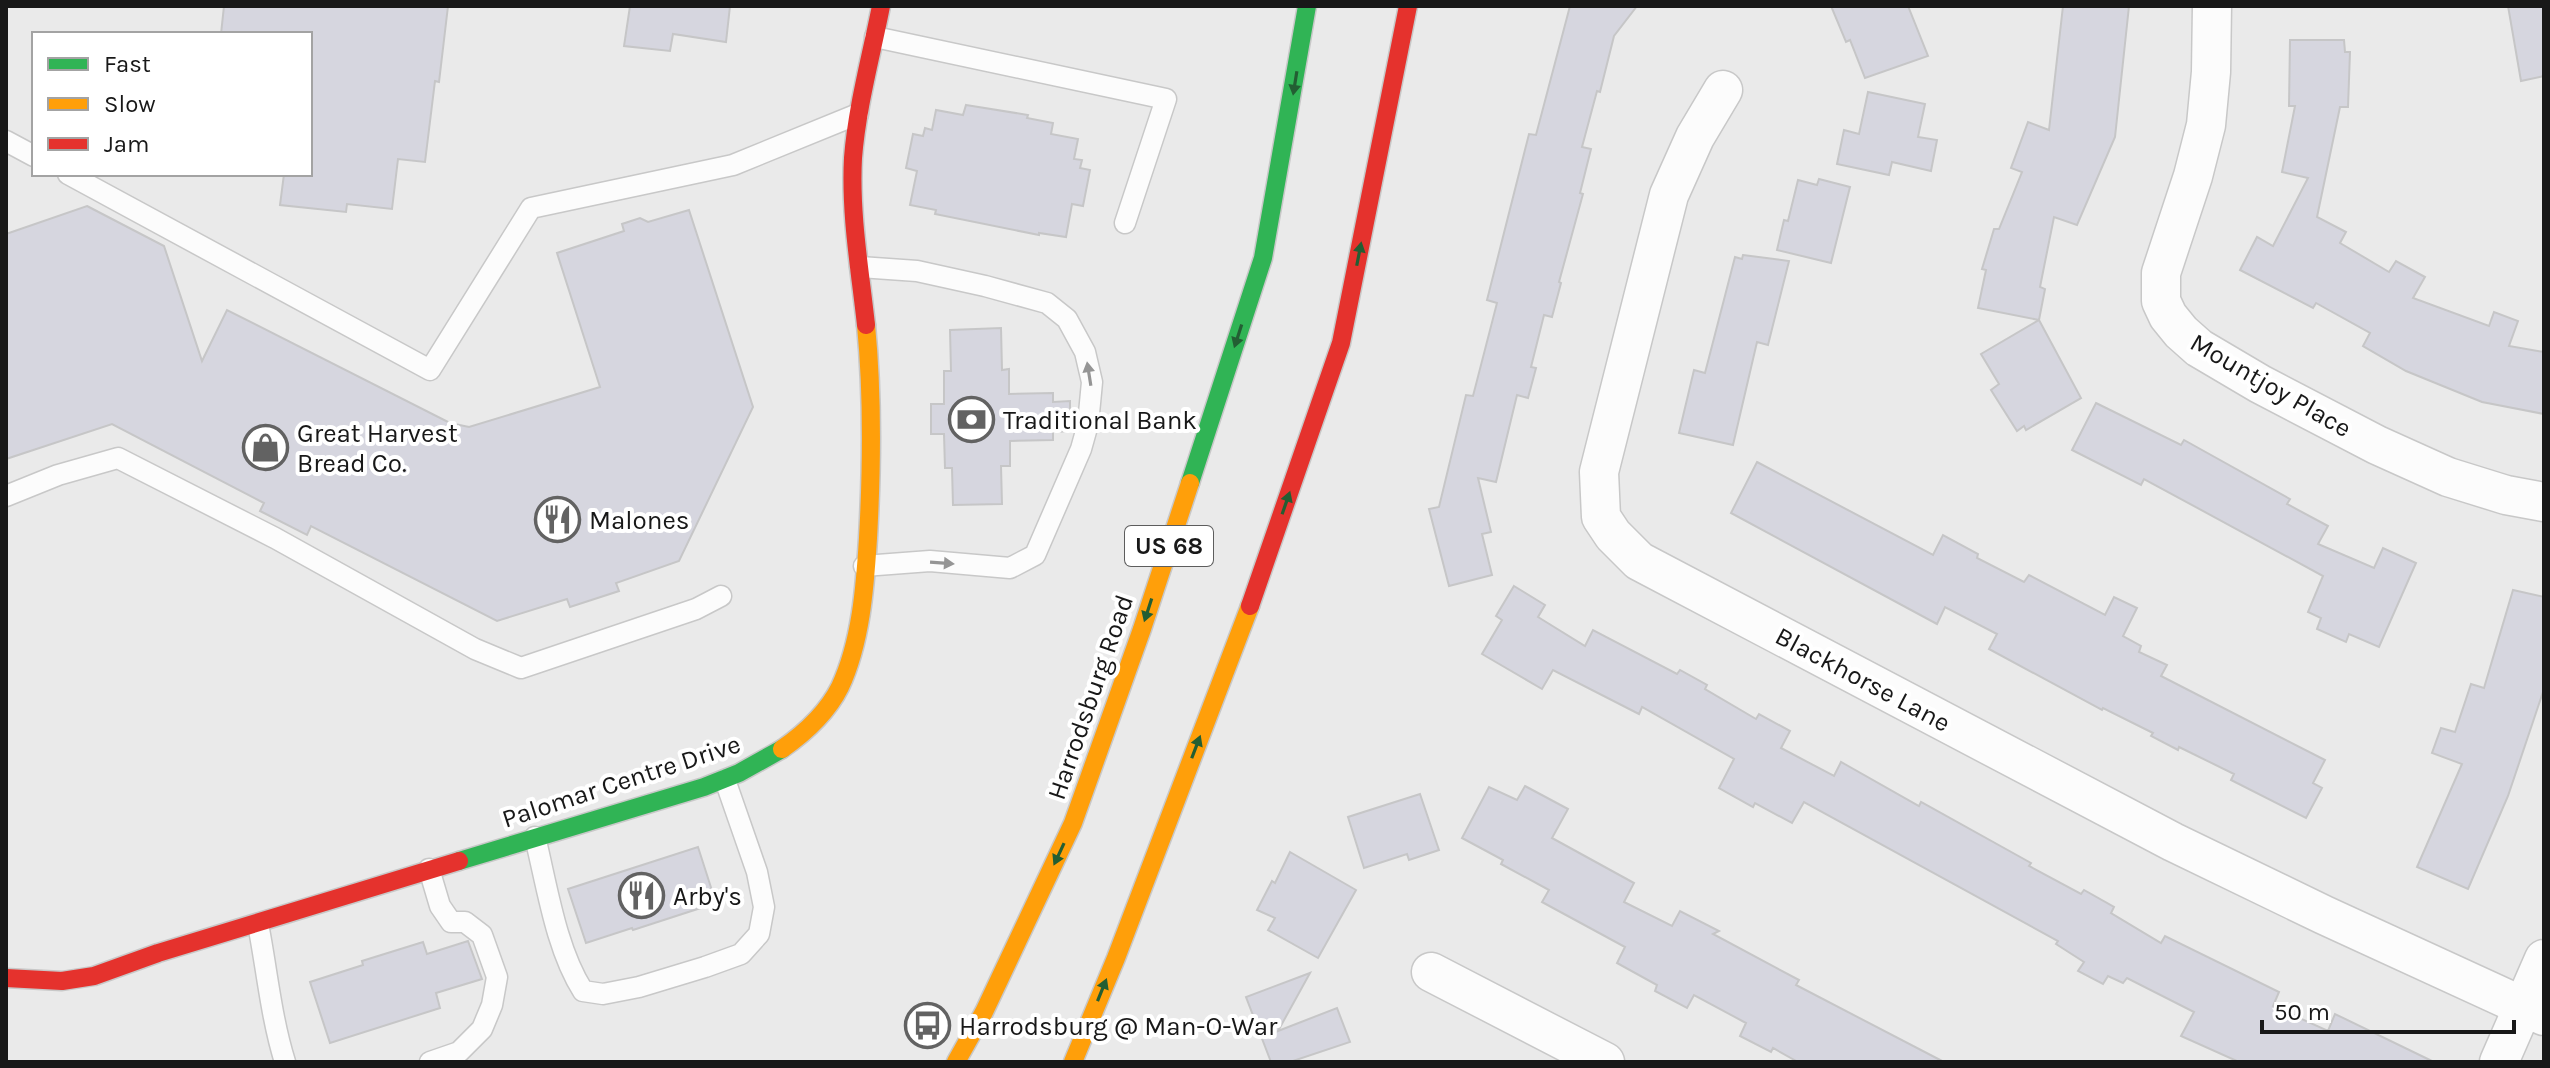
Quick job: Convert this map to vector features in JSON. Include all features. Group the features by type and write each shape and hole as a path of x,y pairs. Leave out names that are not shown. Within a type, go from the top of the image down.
{"main road":[{"name":"Palomar Centre Drive","path":"6,978 62,981 94,976 429,869 725,780 774,755 805,732 827,709 853,650 864,566 873,442 873,391 853,181 860,113 881,6"},
{"name":"Harrodsburg Road","path":"956,1062 984,1012 1073,823 1142,629 1263,258 1307,6"},
{"path":"1073,1062 1116,958 1253,598 1341,343 1408,6"}],"street":[{"name":"Mountjoy Place","path":"2212,6 2206,125 2161,273 2161,301 2168,316 2199,348 2260,384 2377,445 2448,477 2506,495 2544,502"},
{"name":"Blackhorse Lane","path":"1723,90 1695,137 1669,195 1599,472 1601,517 1613,535 1639,561 2145,827 2324,915 2534,1011"},
{"path":"2499,1062 2534,1011 2544,959"},
{"path":"1431,972 1605,1062"}],"lane":[{"path":"875,37 1166,99 1125,223"},
{"path":"72,176 430,370 531,208 733,165 860,113"},
{"path":"6,141 32,155"},
{"path":"860,267 917,271 1047,303 1067,319 1085,352 1092,382 1088,424 1081,449 1035,555 1010,568 930,561 864,566"},
{"path":"6,496 58,475 118,458 275,538 475,649 521,668 696,609 721,596"},
{"path":"535,837 565,954 583,991 603,994 639,987 741,954 759,934 764,907 757,872 725,780"},
{"path":"429,869 440,906 451,922 465,922 482,935 497,977 492,1005 482,1029 459,1052 430,1062"},
{"path":"258,924 274,1027 285,1062"}],"building":[{"path":"224,6 448,6 425,162 398,159 392,209 347,204 346,212 280,205 284,176 312,176 312,32 221,32"},
{"path":"630,6 730,6 726,42 673,34 670,51 624,46"},
{"path":"1570,6 1637,6 1614,36 1600,92 1597,91 1582,147 1591,149 1580,193 1583,194 1552,317 1544,315 1531,367 1536,368 1528,398 1517,395 1496,482 1478,478 1491,532 1482,534 1492,575 1449,586 1429,509 1439,507 1466,395 1473,396 1497,303 1487,300 1529,134 1536,135"},
{"path":"1831,6 1908,6 1928,56 1865,78 1850,40 1846,42"},
{"path":"2063,6 2129,6 2115,137 2077,225 2054,217 2040,287 2045,289 2039,320 1978,308 1986,270 1982,269 1994,229 1999,229 2022,172 2011,168 2028,122 2049,130"},
{"path":"2508,6 2544,6 2544,76 2521,81"},
{"path":"2290,40 2344,40 2345,52 2350,52 2348,107 2340,107 2317,217 2346,232 2340,243 2389,272 2396,261 2425,277 2413,298 2489,326 2494,312 2518,321 2509,346 2544,352 2544,414 2482,402 2406,371 2363,346 2370,333 2316,303 2313,308 2240,270 2257,237 2273,246 2308,178 2282,172 2295,106 2289,106"},
{"path":"1868,92 1925,104 1918,137 1937,140 1931,171 1892,162 1889,175 1837,164 1844,130 1859,134"},
{"path":"966,105 1028,115 1027,118 1053,123 1051,134 1078,139 1074,159 1082,160 1080,168 1090,170 1083,206 1072,204 1066,237 1039,235 935,214 936,210 910,205 917,171 906,168 913,134 923,136 925,128 932,130 936,110 963,115"},
{"path":"1819,179 1850,187 1831,263 1777,250 1798,180 1817,185"},
{"path":"87,206 164,246 202,361 227,310 450,423 469,427 600,387 557,253 624,231 622,224 640,218 648,222 689,210 753,407 679,561 616,583 619,591 570,607 567,599 497,621 311,526 307,535 260,511 264,503 112,424 6,459 6,234"},
{"path":"1743,255 1789,261 1768,345 1757,342 1733,445 1679,433 1694,370 1705,373 1735,257 1742,259"},
{"path":"2039,320 2081,398 2026,430 2024,426 2017,431 1991,390 1999,384 1981,354"},
{"path":"1001,328 1002,370 1009,369 1009,394 1053,393 1053,402 1070,401 1070,431 1053,432 1053,440 1010,441 1010,466 1001,466 1002,504 953,505 952,468 945,468 944,434 931,434 931,404 944,404 944,371 951,371 950,330"},
{"path":"2096,403 2181,445 2184,440 2290,499 2287,504 2328,526 2318,544 2374,568 2383,548 2416,563 2379,647 2349,634 2346,642 2317,629 2321,618 2308,612 2323,576 2144,479 2141,485 2072,450"},
{"path":"1757,462 1933,555 1943,535 1978,554 1977,558 2024,582 2029,575 2105,615 2114,597 2137,608 2123,636 2141,646 2139,652 2167,665 2161,676 2325,760 2313,783 2322,788 2306,818 2231,780 2234,774 2179,747 2178,750 2151,736 2153,733 2102,710 1989,649 1997,634 1945,607 1937,624 1731,513"},
{"path":"1514,586 1545,605 1538,617 1585,646 1593,630 1677,674 1680,670 1707,685 1705,689 1756,719 1759,714 1790,731 1781,748 1834,776 1841,762 1919,806 1921,802 2031,863 2029,866 2081,894 2084,890 2114,907 2111,913 2161,943 2165,936 2279,992 2273,1006 2328,1031 2335,1014 2434,1062 2239,1062 2181,1036 2194,1012 2127,978 2123,983 2108,976 2103,984 2078,971 2084,962 2056,944 2058,941 1804,802 1792,823 1755,803 1753,807 1719,788 1734,759 1642,707 1639,714 1553,670 1542,689 1482,654 1502,620 1496,616"},
{"path":"2513,590 2544,597 2544,689 2508,796 2468,889 2417,867 2462,764 2432,753 2441,728 2455,732 2471,684 2484,688"},
{"path":"1525,786 1568,809 1552,838 1634,883 1624,902 1672,926 1680,911 1719,931 1713,934 1799,980 1796,985 1944,1062 1798,1062 1773,1048 1771,1052 1740,1036 1746,1023 1694,995 1687,1008 1655,991 1657,985 1617,963 1625,947 1542,902 1549,890 1462,838 1489,787 1517,800"},
{"path":"1420,794 1439,850 1409,860 1407,854 1364,868 1348,817"},
{"name":"Arby's","path":"698,847 716,903 586,943 568,889"},
{"path":"1290,852 1356,890 1318,958 1268,930 1275,918 1257,910"},
{"path":"468,941 482,979 436,993 440,1008 330,1043 310,982 363,965 362,961 423,942 427,954"},
{"path":"1310,973 1278,1031 1337,1008 1350,1042 1290,1062 1271,1062 1246,997"}],"traffic: fast":[{"path":"1190,483 1263,258 1307,6"},
{"path":"459,861 704,787 739,773 782,749"}],"traffic: slow":[{"path":"782,749 815,722 835,696 853,652 861,614 870,484 871,405 866,325"},
{"path":"956,1062 984,1012 1073,823 1190,483"},
{"path":"1073,1062 1116,958 1250,606"}],"traffic: jam":[{"path":"866,325 852,179 861,101 881,6"},
{"path":"1250,606 1341,343 1408,6"},
{"path":"6,978 62,981 94,976 158,953 459,861"}],"place":[{"name":"Traditional Bank","path":"972,420"},
{"name":"Great Harvest Bread Co.","path":"266,448"},
{"name":"Malones","path":"558,520"},
{"name":"Arby's","path":"642,896"},
{"name":"Harrodsburg @ Man-O-War","path":"928,1026"}]}
